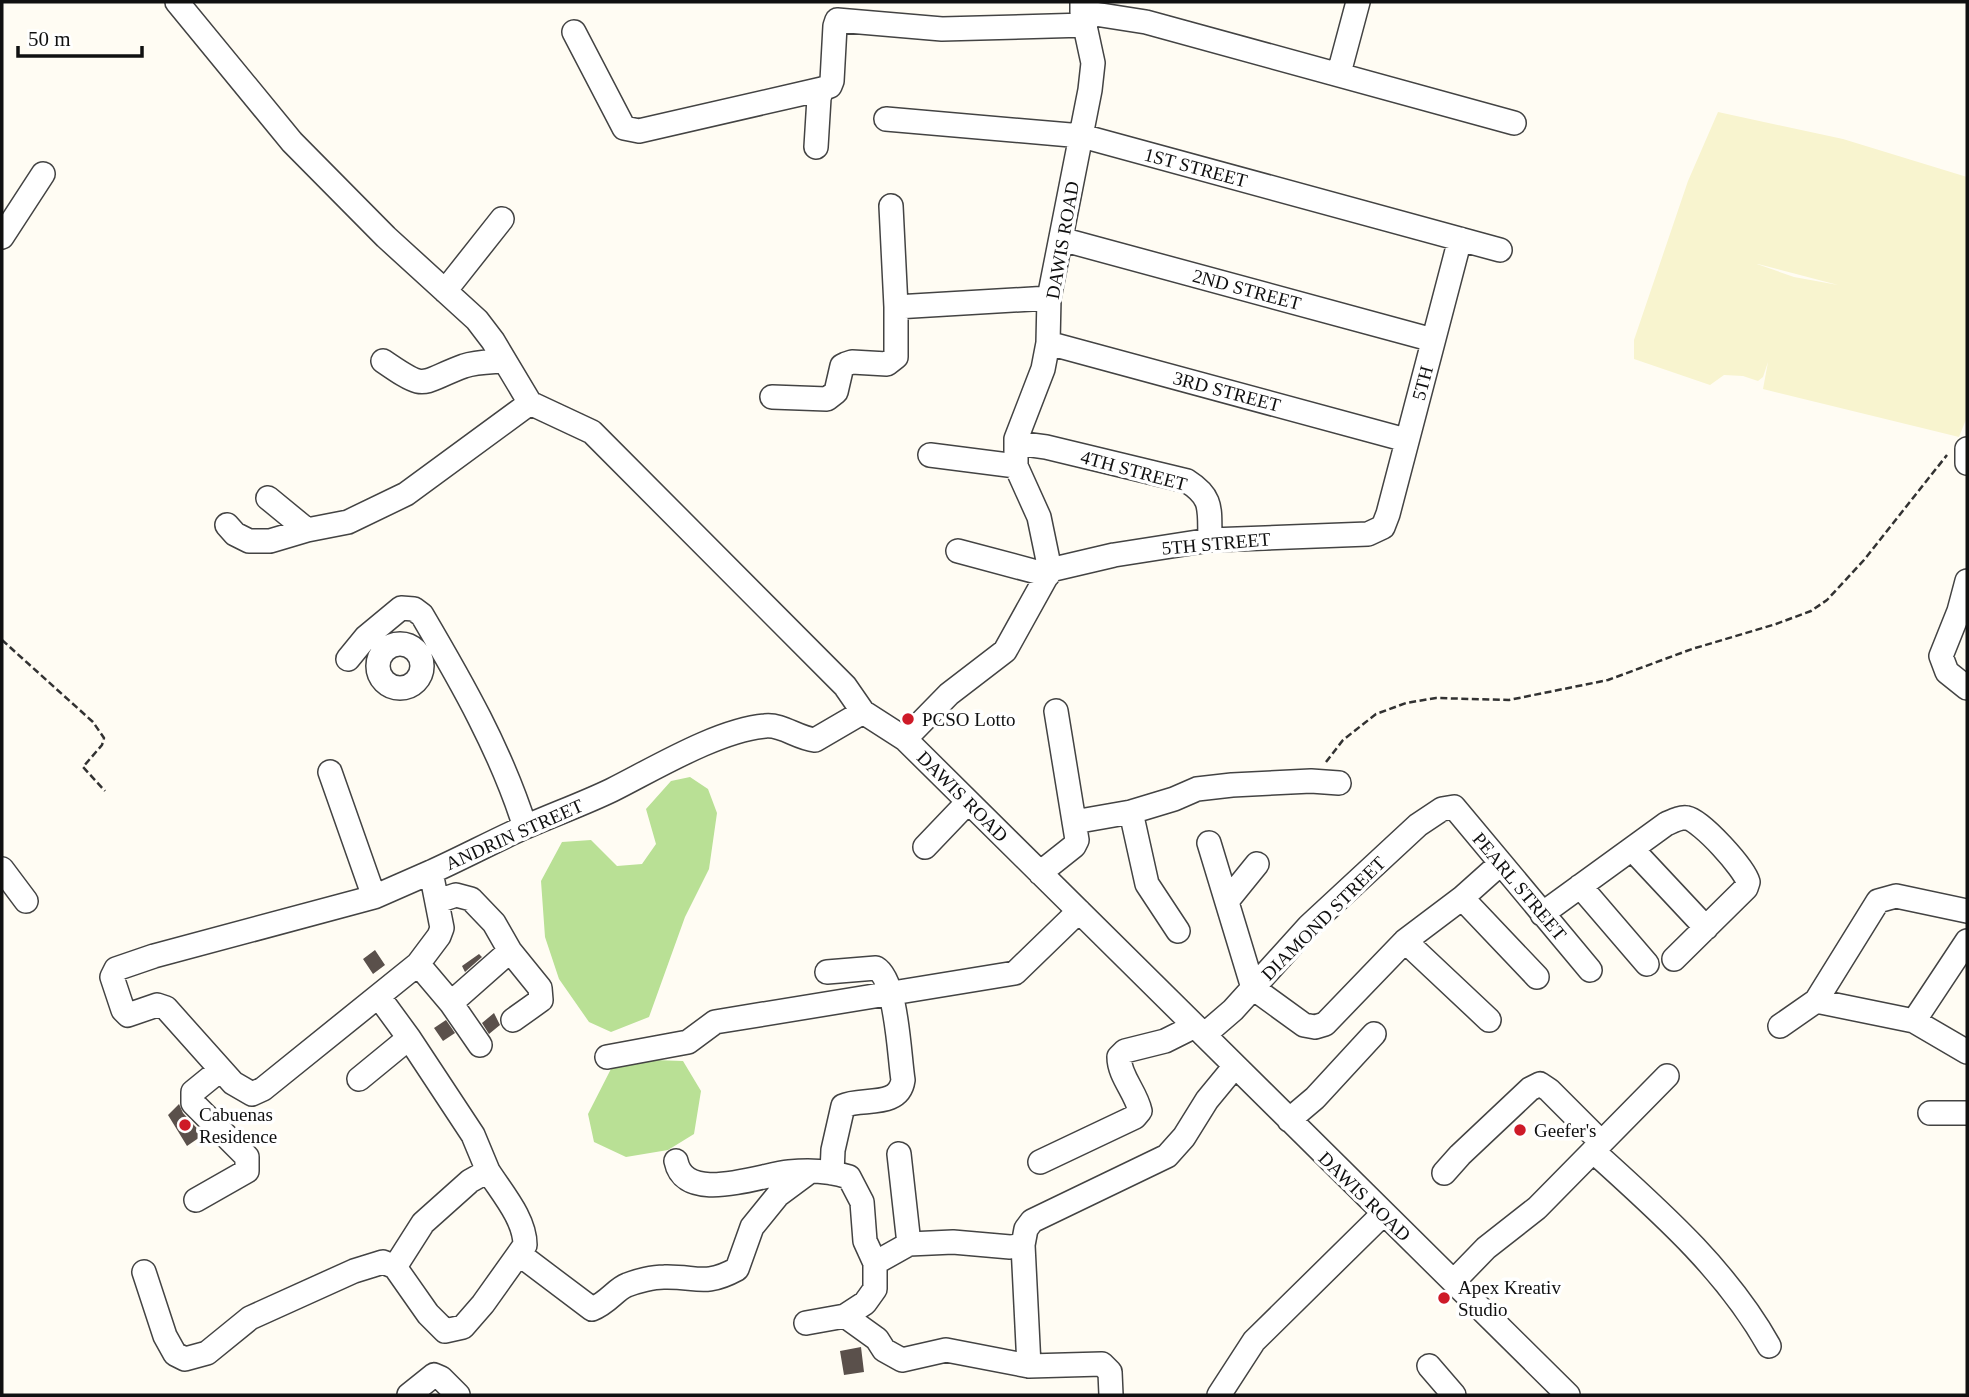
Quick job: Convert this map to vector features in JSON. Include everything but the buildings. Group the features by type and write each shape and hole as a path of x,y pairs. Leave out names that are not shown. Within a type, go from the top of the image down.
{"street":[{"path":"177,2 292,142 386,237 477,320 494,341 503,361 530,403 592,432 845,686 863,712 905,739"},
{"path":"1339,73 1359,2"},
{"path":"574,32 624,128 639,131 830,86 837,20 942,29 1083,13 1148,12 1339,73 1514,123"},
{"name":"DAWIS ROAD","path":"1083,13 1093,62 1082,136 1049,298 1048,343 1043,369 1016,443 1016,466 1039,517 1049,573 1005,651 949,694 905,739 1568,1395"},
{"path":"817,147 819,98 822,89"},
{"name":"1ST STREET","path":"886,118 1082,136 1500,250"},
{"path":"2,237 43,174"},
{"path":"772,397 827,398 836,392 842,366 846,363 887,364 896,356 891,206"},
{"path":"445,291 502,219"},
{"name":"2ND STREET","path":"1060,239 1433,340"},
{"name":"5TH","path":"1383,527 1461,239"},
{"path":"896,307 1049,298"},
{"name":"3RD STREET","path":"1048,343 1406,440"},
{"path":"383,361 411,380 424,382 466,365 503,361"},
{"path":"227,525 234,534 249,541 270,541 348,522 391,503 530,403"},
{"name":"4TH STREET","path":"1016,443 1046,447 1187,481 1201,490 1209,506 1210,540"},
{"path":"930,455 1016,466"},
{"path":"268,498 307,530"},
{"name":"5TH STREET","path":"1049,573 1114,555 1210,540 1368,534 1383,527"},
{"path":"958,551 1049,573"},
{"path":"1967,580 1959,611 1941,656 1947,672 1967,688"},
{"path":"348,659 366,637 405,607 422,615 430,651 472,701 514,794 524,827"},
{"path":"1040,873 1074,846 1077,840 1056,710"},
{"name":"ANDRIN STREET","path":"226,1077 252,1094 263,1089 418,964 442,928 431,872 524,827 611,790 661,764 744,729 779,726 799,737 815,740 863,712"},
{"path":"330,772 374,897"},
{"path":"1074,822 1131,812 1197,789 1311,781 1339,783"},
{"path":"925,847 968,802"},
{"name":"PEARL STREET","path":"1448,808 1454,807 1590,970"},
{"name":"DIAMOND STREET","path":"1040,1162 1135,1117 1140,1111 1119,1065 1119,1056 1125,1051 1200,1031 1233,1010 1309,926 1418,825 1448,808"},
{"path":"1131,812 1147,884 1178,931"},
{"path":"1542,914 1667,824 1685,817 1698,824 1740,865 1747,877 1746,888 1674,959"},
{"path":"1209,843 1253,988 1304,1025 1315,1027 1325,1024 1405,941 1462,898 1500,864"},
{"path":"1633,850 1706,928"},
{"path":"1227,901 1258,864"},
{"path":"2,869 26,901"},
{"path":"196,1200 247,1171 248,1167 247,1157 193,1103 193,1092 226,1077 166,1008 157,1005 128,1015 124,1012 112,980 114,970 154,956 374,897 431,872"},
{"path":"1580,886 1647,964"},
{"path":"438,901 456,895 471,900 494,923 510,951 540,988 541,1000 513,1020"},
{"path":"1780,1026 1816,1001 1878,901 1896,896 1967,911"},
{"path":"1462,898 1537,977"},
{"path":"607,1057 688,1042 715,1022 1015,973 1079,911"},
{"path":"1405,941 1489,1020"},
{"path":"1914,1021 1967,941"},
{"path":"451,1003 510,951"},
{"path":"418,964 451,1003 480,1045"},
{"path":"519,1254 592,1309 604,1304 624,1285 663,1276 700,1281 721,1278 737,1269 752,1227 778,1195 820,1172 833,1150 843,1106 850,1103 876,1102 897,1093 902,1086 892,992 886,977 876,968 827,972"},
{"path":"144,1272 165,1336 175,1354 185,1359 207,1353 250,1318 354,1271 383,1262 395,1267 428,1314 445,1331 463,1327 484,1304 525,1245 522,1228 488,1171 473,1135 379,997"},
{"path":"1816,1001 1914,1021 1967,1052"},
{"path":"1289,1120 1315,1098 1374,1034"},
{"path":"359,1079 409,1038"},
{"path":"1029,1366 1023,1244 1026,1229 1032,1222 1167,1156 1184,1137 1207,1100 1235,1066"},
{"path":"1454,1281 1486,1248 1536,1208 1667,1076"},
{"path":"1444,1173 1530,1089 1540,1084 1549,1090 1597,1147 1707,1261 1755,1320 1769,1346"},
{"path":"1930,1113 1967,1113"},
{"path":"899,1154 909,1244"},
{"path":"676,1161 679,1172 686,1180 698,1185 743,1181 789,1172 820,1172 849,1177 862,1202 865,1241 874,1263 875,1289 866,1303 845,1316 806,1322"},
{"path":"395,1267 423,1223 470,1181 488,1171"},
{"path":"1219,1395 1254,1341 1383,1214"},
{"path":"874,1263 909,1244 953,1242 1010,1247 1023,1244"},
{"path":"845,1316 877,1339 884,1350 902,1360 946,1350 1029,1366 1102,1364 1110,1372 1111,1395"},
{"path":"1429,1366 1448,1393"},
{"path":"410,1395 434,1375 441,1377 458,1395"}],"path":[{"path":"1311,781 1343,740 1376,714 1406,703 1436,698 1509,700 1608,680 1692,649 1811,611 1826,600 1962,454"},
{"path":"2,640 93,722 104,738 102,745 83,767 105,790"}],"shaded area":[{"path":"1718,112 1843,139 1967,177 1967,417 1959,437 1763,389 1768,362 1763,377 1758,381 1743,376 1724,375 1710,385 1634,359 1634,340 1688,181","holes":["1757,264 1838,285 1794,277"]}],"green space":[{"path":"690,777 708,789 717,813 709,869 685,917 649,1017 611,1032 589,1022 559,979 545,937 541,881 562,842 591,840 617,866 642,864 656,844 646,809 671,781"},
{"path":"654,1060 683,1061 701,1091 694,1134 668,1150 626,1157 594,1142 588,1114 613,1065"}],"place":[{"name":"PCSO Lotto","path":"908,719"},
{"name":"Cabuenas Residence","path":"185,1125"},
{"name":"Geefer's","path":"1520,1130"},
{"name":"Apex Kreativ Studio","path":"1444,1298"}]}
